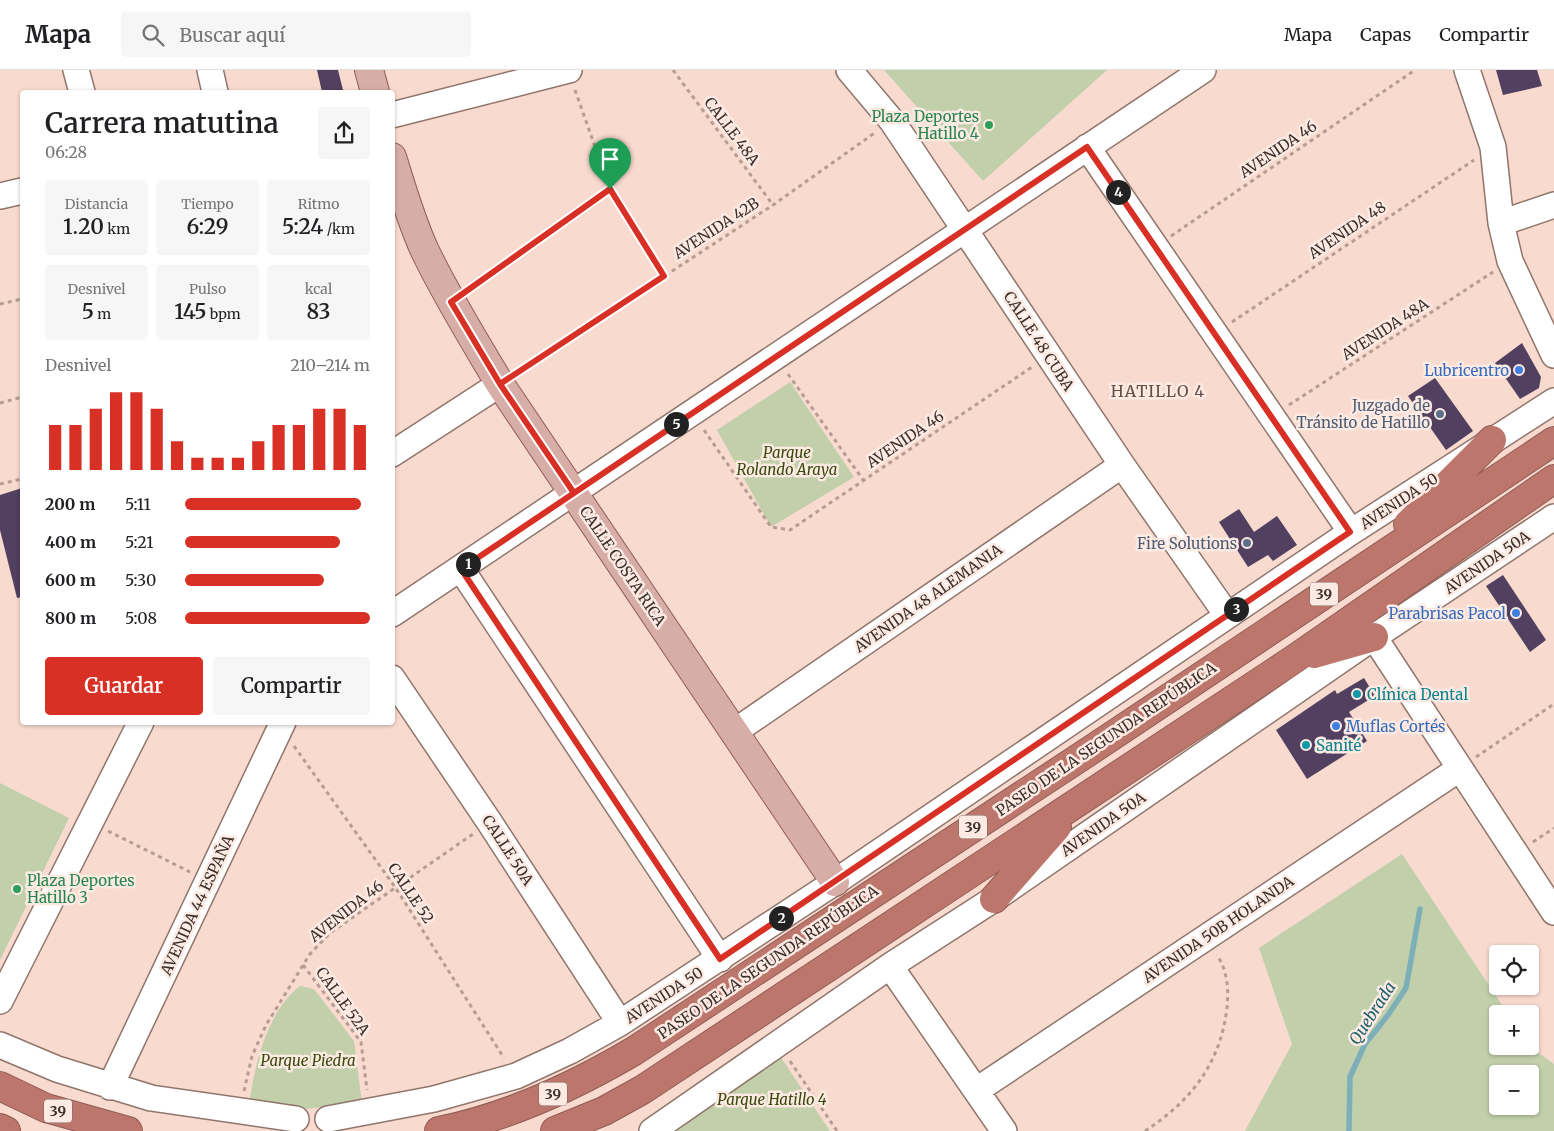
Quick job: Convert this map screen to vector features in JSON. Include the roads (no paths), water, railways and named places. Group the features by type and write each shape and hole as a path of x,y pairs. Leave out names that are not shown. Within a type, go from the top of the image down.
{"highway":[{"path":"1364,568 1492,440"},
{"name":"PASEO DE LA SEGUNDA REPÚBLICA","path":"439,1131 466,1126 533,1103 590,1077 634,1051 1554,441"},
{"name":"39","path":"555,1131 604,1111 642,1090 1293,660 1554,479"},
{"path":"1293,660 1374,637"},
{"path":"994,899 1078,803"},
{"name":"39","path":"0,1086 46,1108 124,1130"},
{"path":"0,1128 6,1131"}],"main road":[{"path":"369,70 374,90"},
{"name":"CALLE COSTA RICA","path":"395,168 424,250 451,302 500,384 835,882"}],"street":[{"path":"76,70 81,90"},
{"path":"210,70 215,90"},
{"path":"395,114 568,70"},
{"name":"CALLE 48 CUBA","path":"849,70 892,121 1122,465 1227,615"},
{"path":"395,612 1203,70"},
{"path":"1466,70 1493,147 1501,223 1510,261 1554,355"},
{"path":"1087,147 1350,532"},
{"path":"0,196 20,191"},
{"path":"1501,223 1554,206"},
{"path":"395,452 500,384"},
{"name":"AVENIDA 50","path":"0,1045 110,1087 151,1098 240,1112 287,1125 310,1117 337,1125 370,1111 434,1099 516,1076 570,1051 620,1023 720,959 1350,532 1554,401"},
{"name":"AVENIDA 48 ALEMANIA","path":"734,732 1122,465"},
{"name":"AVENIDA 50A","path":"652,1131 890,966 994,899 1374,637 1554,517"},
{"path":"461,569 720,959"},
{"path":"1374,637 1554,912"},
{"name":"CALLE 50A","path":"395,682 490,823 620,1023"},
{"path":"0,1001 140,725"},
{"name":"AVENIDA 44 ESPAÑA","path":"110,1087 282,725"},
{"name":"AVENIDA 50B HOLANDA","path":"977,1090 1459,768"},
{"path":"890,966 1004,1131"}],"waterway":[{"name":"Quebrada","path":"1349,1131 1350,1077 1365,1044 1406,988 1420,909"}],"place":[{"name":"Plaza Deportes Hatillo 4","path":"989,125"},
{"name":"Lubricentro","path":"1519,370"},
{"name":"Juzgado de Tránsito de Hatillo","path":"1440,414"},
{"name":"Fire Solutions","path":"1247,543"},
{"name":"Parabrisas Pacol","path":"1516,613"},
{"name":"Clínica Dental","path":"1357,694"},
{"name":"Muflas Cortés","path":"1336,726"},
{"name":"Sanité","path":"1306,745"},
{"name":"Plaza Deportes Hatillo 3","path":"17,889"}],"district":[{"name":"HATILLO 4","path":"1158,391"}],"park label":[{"name":"Parque Rolando Araya","path":"787,460"},
{"name":"Parque Piedra","path":"308,1060"},
{"name":"Parque Hatillo 4","path":"772,1099"}]}
